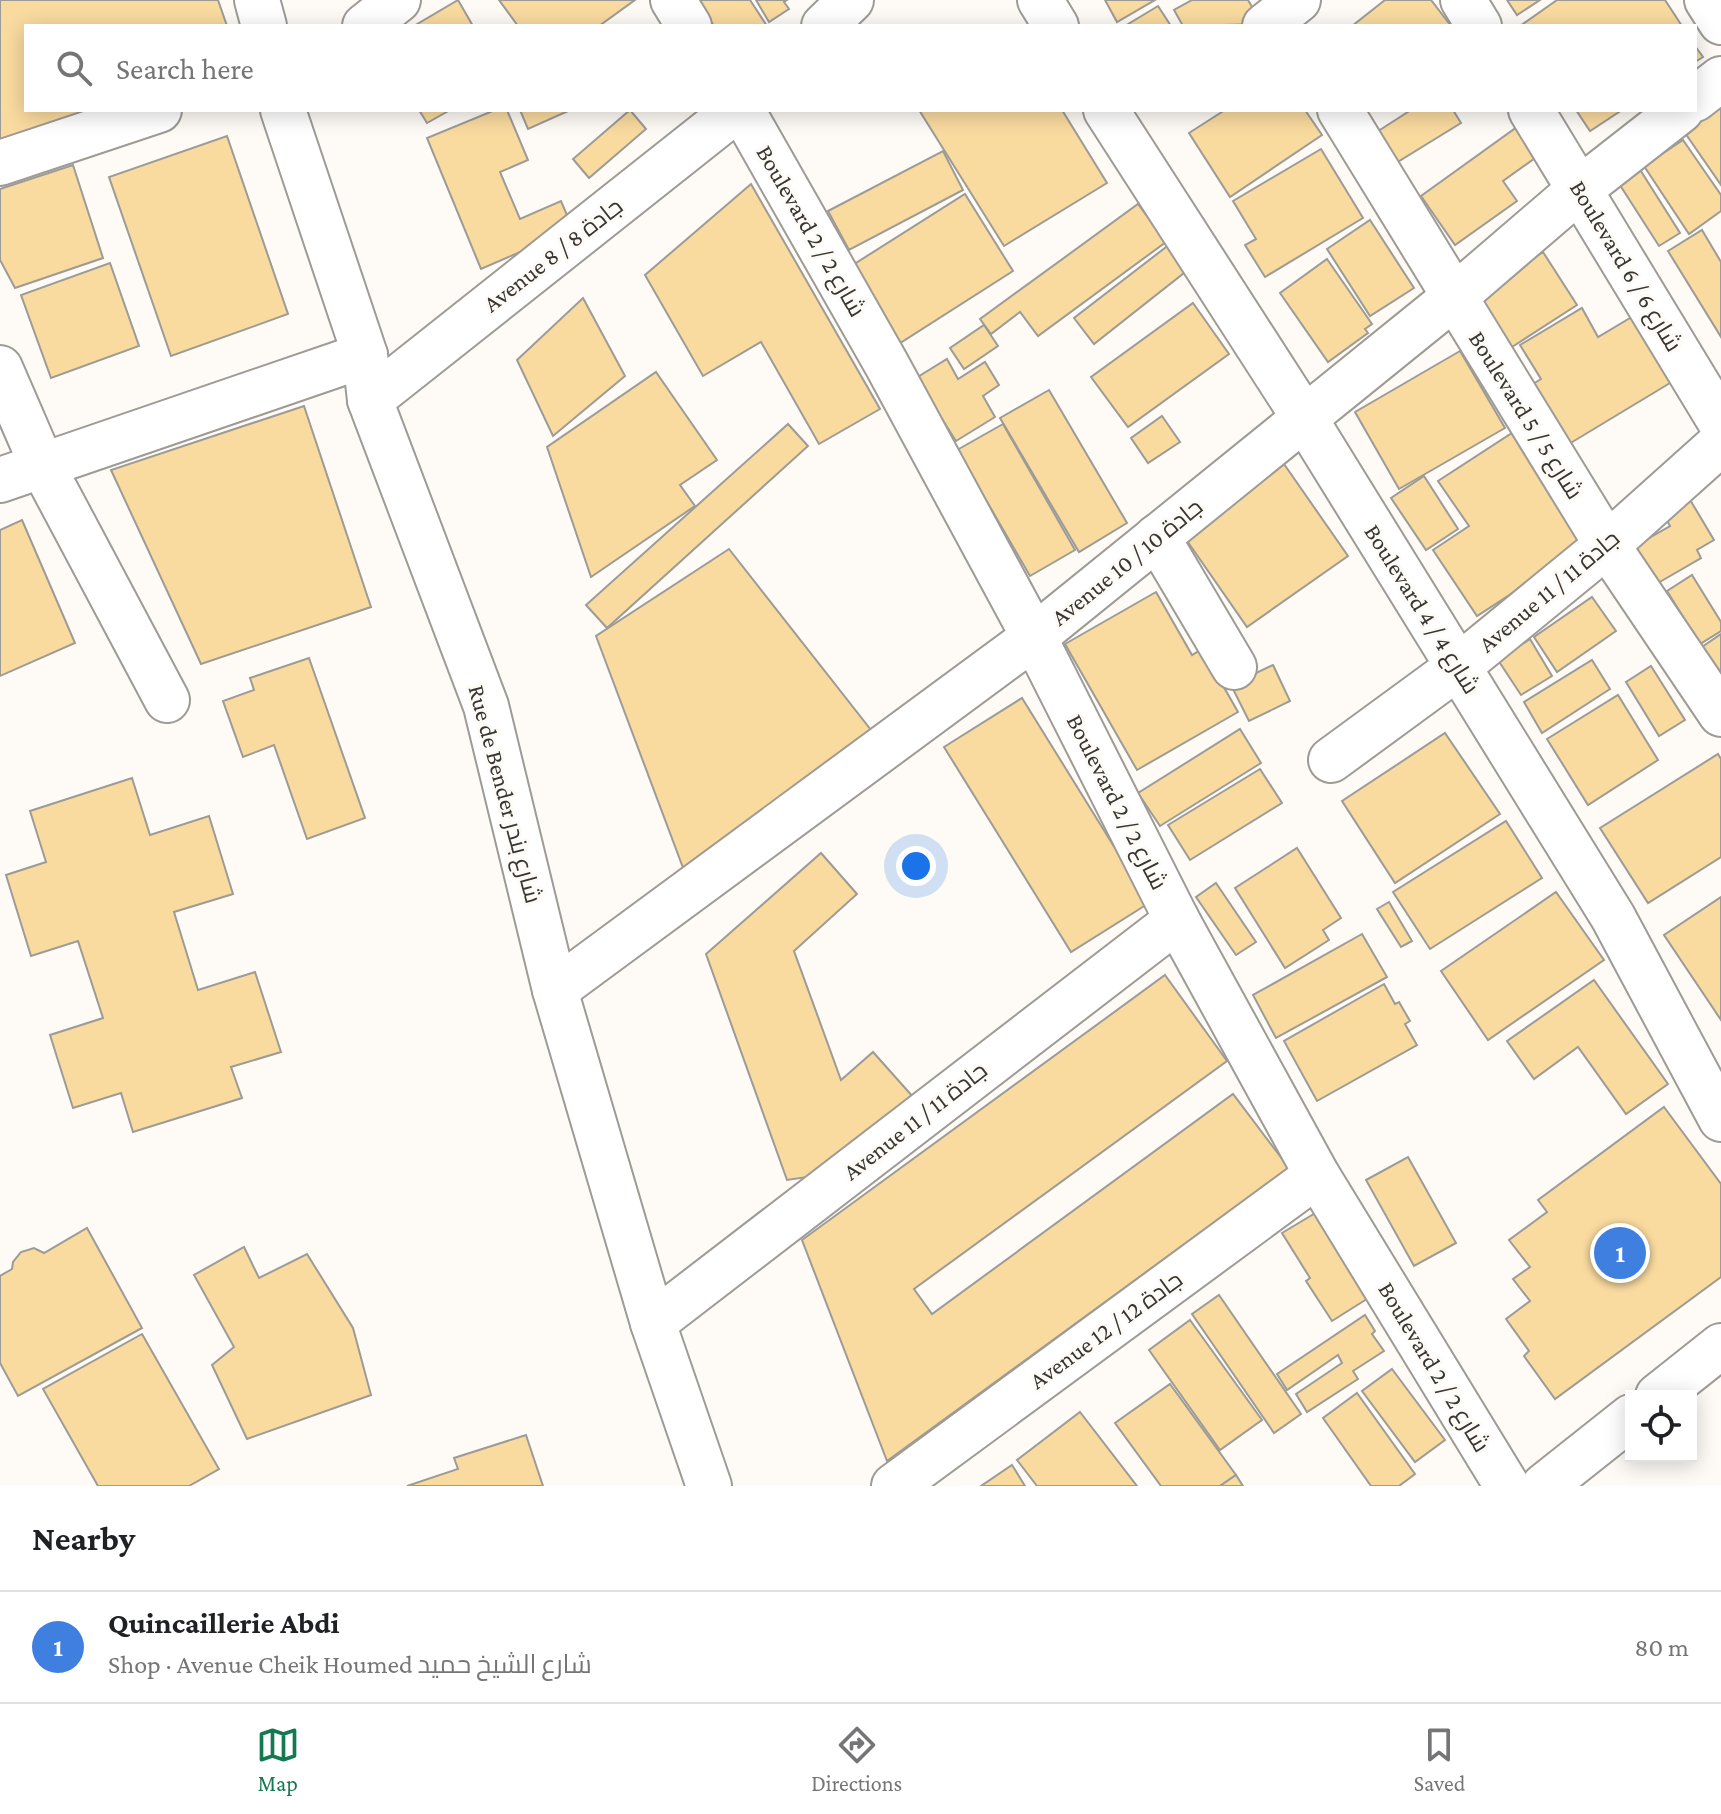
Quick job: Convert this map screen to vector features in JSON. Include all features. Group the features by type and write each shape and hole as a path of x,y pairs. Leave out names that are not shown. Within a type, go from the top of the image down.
{"street":[{"path":"257,0 263,24"},
{"path":"368,24 398,0"},
{"path":"673,0 688,24"},
{"path":"826,24 851,0"},
{"path":"1040,0 1055,24"},
{"path":"1463,0 1478,24"},
{"path":"1707,0 1721,22"},
{"path":"1697,97 1721,79"},
{"path":"0,163 153,112"},
{"name":"Rue de Bender شارع بندر","path":"284,112 365,355 370,400 486,706 555,990 653,1323 709,1486"},
{"name":"Avenue 8 / جادة 8","path":"370,400 736,112"},
{"name":"Boulevard 2 / شارع 2","path":"740,112 887,365 1034,637 1177,920 1317,1175 1507,1486"},
{"name":"Boulevard 5 / شارع 5","path":"1341,112 1607,545 1721,714"},
{"name":"Boulevard 6 / شارع 6","path":"1532,112 1721,423"},
{"name":"Avenue 10 / جادة 10","path":"555,990 1034,637 1453,298 1580,189 1678,112"},
{"name":"Boulevard 4 / شارع 4","path":"1124,117 1305,419 1613,917 1721,1119"},
{"path":"0,480 365,355"},
{"path":"0,368 42,465 167,700"},
{"name":"Avenue 11 / جادة 11","path":"1331,760 1458,667 1607,545 1721,443"},
{"path":"1157,537 1234,667"},
{"name":"Avenue 11 / جادة 11","path":"653,1323 1177,920"},
{"name":"Avenue 12 / جادة 12","path":"894,1486 1317,1175"},
{"path":"1666,1390 1721,1346"},
{"path":"1544,1486 1625,1422"}],"building":[{"path":"0,0 218,0 226,24 24,24 24,112 115,112 0,152"},
{"path":"458,0 472,24 417,24"},
{"path":"499,0 635,0 602,24 517,24"},
{"path":"698,0 750,0 766,24 713,24"},
{"path":"756,0 787,0 784,2 789,9 769,22"},
{"path":"1105,0 1155,0 1117,22"},
{"path":"1192,0 1248,0 1262,24 1182,24 1174,10"},
{"path":"1385,0 1431,0 1449,24 1355,24"},
{"path":"1507,0 1540,0 1517,15"},
{"path":"1557,0 1665,0 1681,24 1523,24"},
{"path":"1158,6 1170,24 1128,24"},
{"path":"1721,108 1721,185 1683,130"},
{"path":"420,112 446,112 427,123"},
{"path":"490,112 508,112 528,160 500,172 520,219 561,201 573,229 481,269 427,138"},
{"path":"521,112 566,112 528,129"},
{"path":"628,112 632,112 646,129 589,178 573,159"},
{"path":"920,112 1063,112 1107,183 1004,246"},
{"path":"1222,112 1306,112 1322,135 1230,197 1189,133"},
{"path":"1408,112 1454,112 1461,123 1391,166 1372,135"},
{"path":"1577,112 1619,112 1590,131"},
{"path":"1517,127 1538,156 1503,181 1517,201 1455,245 1421,196"},
{"path":"227,136 288,314 171,356 109,177"},
{"path":"1683,140 1721,195 1721,211 1689,234 1644,166"},
{"path":"1321,149 1363,218 1265,277 1245,245 1256,239 1233,201"},
{"path":"943,151 963,190 849,250 828,211"},
{"path":"73,165 103,258 15,288 0,260 0,189"},
{"path":"1639,168 1680,233 1659,246 1618,182"},
{"path":"751,184 880,409 819,444 761,342 703,376 645,275"},
{"path":"965,194 1013,271 897,345 848,268"},
{"path":"1138,204 1166,242 1038,336 1020,312 991,334 980,319"},
{"path":"1370,220 1414,288 1370,316 1327,249"},
{"path":"1702,230 1721,262 1721,337 1668,251"},
{"path":"1170,244 1189,269 1094,344 1074,318"},
{"path":"1543,252 1577,305 1512,347 1477,295"},
{"path":"1327,259 1372,324 1365,329 1368,333 1328,362 1280,293"},
{"path":"110,263 139,346 51,378 21,295"},
{"path":"583,298 625,376 553,436 517,360"},
{"path":"1193,303 1229,354 1128,427 1091,377"},
{"path":"1582,308 1598,337 1635,315 1675,380 1569,444 1533,384 1541,379 1520,345"},
{"path":"984,325 998,346 964,369 950,348"},
{"path":"1460,351 1505,428 1399,489 1355,412"},
{"path":"947,359 958,379 985,362 999,385 983,396 995,417 956,441 916,378"},
{"path":"656,372 717,460 680,485 695,506 591,577 547,447"},
{"path":"1049,390 1127,523 1079,552 1000,418"},
{"path":"304,406 371,607 201,664 111,470"},
{"path":"1162,416 1180,442 1148,463 1131,438"},
{"path":"788,424 808,446 607,628 586,605"},
{"path":"1003,424 1075,550 1030,576 957,450"},
{"path":"1512,433 1585,546 1477,616 1433,550 1469,526 1438,481"},
{"path":"1284,464 1348,556 1247,627 1183,535"},
{"path":"1424,476 1458,529 1426,550 1391,498"},
{"path":"1689,498 1714,540 1697,550 1701,558 1658,583 1635,546 1670,526 1663,513"},
{"path":"22,520 75,643 0,676 0,530"},
{"path":"729,549 882,744 685,873 596,636"},
{"path":"1692,575 1721,622 1721,631 1700,644 1667,591"},
{"path":"1156,592 1192,655 1202,649 1238,712 1137,770 1065,644"},
{"path":"1592,597 1616,631 1557,672 1534,637"},
{"path":"1721,634 1721,678 1693,653"},
{"path":"1530,639 1552,676 1521,695 1498,660"},
{"path":"309,658 365,818 307,839 274,745 243,757 223,701 254,690 250,678"},
{"path":"1592,660 1610,689 1542,733 1524,702"},
{"path":"1273,665 1290,701 1249,721 1231,685"},
{"path":"1651,666 1685,720 1659,736 1626,682"},
{"path":"1618,695 1658,760 1588,805 1547,739"},
{"path":"1022,698 1149,903 1071,952 944,747"},
{"path":"1240,729 1261,763 1160,826 1138,793"},
{"path":"1445,733 1500,814 1395,883 1342,801"},
{"path":"1718,754 1721,759 1721,857 1648,903 1600,828"},
{"path":"1260,769 1282,803 1190,860 1168,825"},
{"path":"132,778 150,835 209,816 233,894 174,912 198,990 255,972 281,1052 231,1067 242,1098 133,1132 121,1093 73,1108 50,1035 103,1018 78,941 31,956 6,875 46,862 30,811"},
{"path":"1506,821 1542,878 1430,949 1393,892"},
{"path":"1297,848 1341,918 1323,930 1329,940 1285,968 1235,888"},
{"path":"821,853 857,894 794,951 841,1080 873,1052 914,1098 828,1174 787,1180 706,954"},
{"path":"1216,883 1256,942 1236,955 1196,897"},
{"path":"1556,892 1604,960 1488,1040 1441,971"},
{"path":"1721,897 1721,1020 1664,935"},
{"path":"1389,902 1412,941 1401,947 1377,909"},
{"path":"1362,934 1387,977 1276,1038 1253,995"},
{"path":"1165,975 1227,1061 914,1289 932,1314 1233,1094 1289,1168 887,1461 802,1240"},
{"path":"1594,980 1668,1084 1626,1114 1578,1047 1534,1079 1507,1041"},
{"path":"1384,984 1395,1004 1399,1002 1410,1021 1405,1024 1417,1045 1317,1101 1284,1041"},
{"path":"1664,1107 1721,1184 1721,1277 1555,1399 1524,1356 1529,1351 1506,1319 1530,1301 1513,1279 1530,1267 1509,1240 1547,1212 1538,1200"},
{"path":"1408,1157 1456,1243 1414,1266 1366,1180"},
{"path":"1317,1212 1370,1297 1332,1321 1306,1281 1310,1278 1282,1233"},
{"path":"87,1228 142,1328 18,1396 0,1363 0,1276 12,1269 21,1252 34,1248 44,1253"},
{"path":"244,1247 259,1278 307,1254 353,1328 371,1395 247,1439 212,1365 234,1347 194,1275"},
{"path":"1219,1295 1301,1414 1274,1433 1192,1314"},
{"path":"1365,1315 1375,1331 1372,1334 1384,1351 1353,1371 1358,1379 1307,1412 1296,1394 1342,1363 1338,1355 1287,1390 1277,1374"},
{"path":"1190,1320 1262,1420 1220,1450 1149,1350"},
{"path":"142,1334 219,1469 189,1486 98,1486 43,1389"},
{"path":"1392,1369 1445,1440 1415,1462 1362,1391"},
{"path":"1170,1384 1236,1475 1220,1486 1161,1486 1115,1423"},
{"path":"1357,1393 1415,1474 1399,1486 1371,1486 1323,1418"},
{"path":"1080,1412 1137,1486 1037,1486 1017,1460"},
{"path":"526,1435 543,1486 407,1486 458,1469 454,1458"},
{"path":"1012,1465 1025,1486 981,1486"},
{"path":"1236,1475 1243,1486 1220,1486"}],"place":[{"name":"Quincaillerie Abdi","path":"1620,1253"}]}
